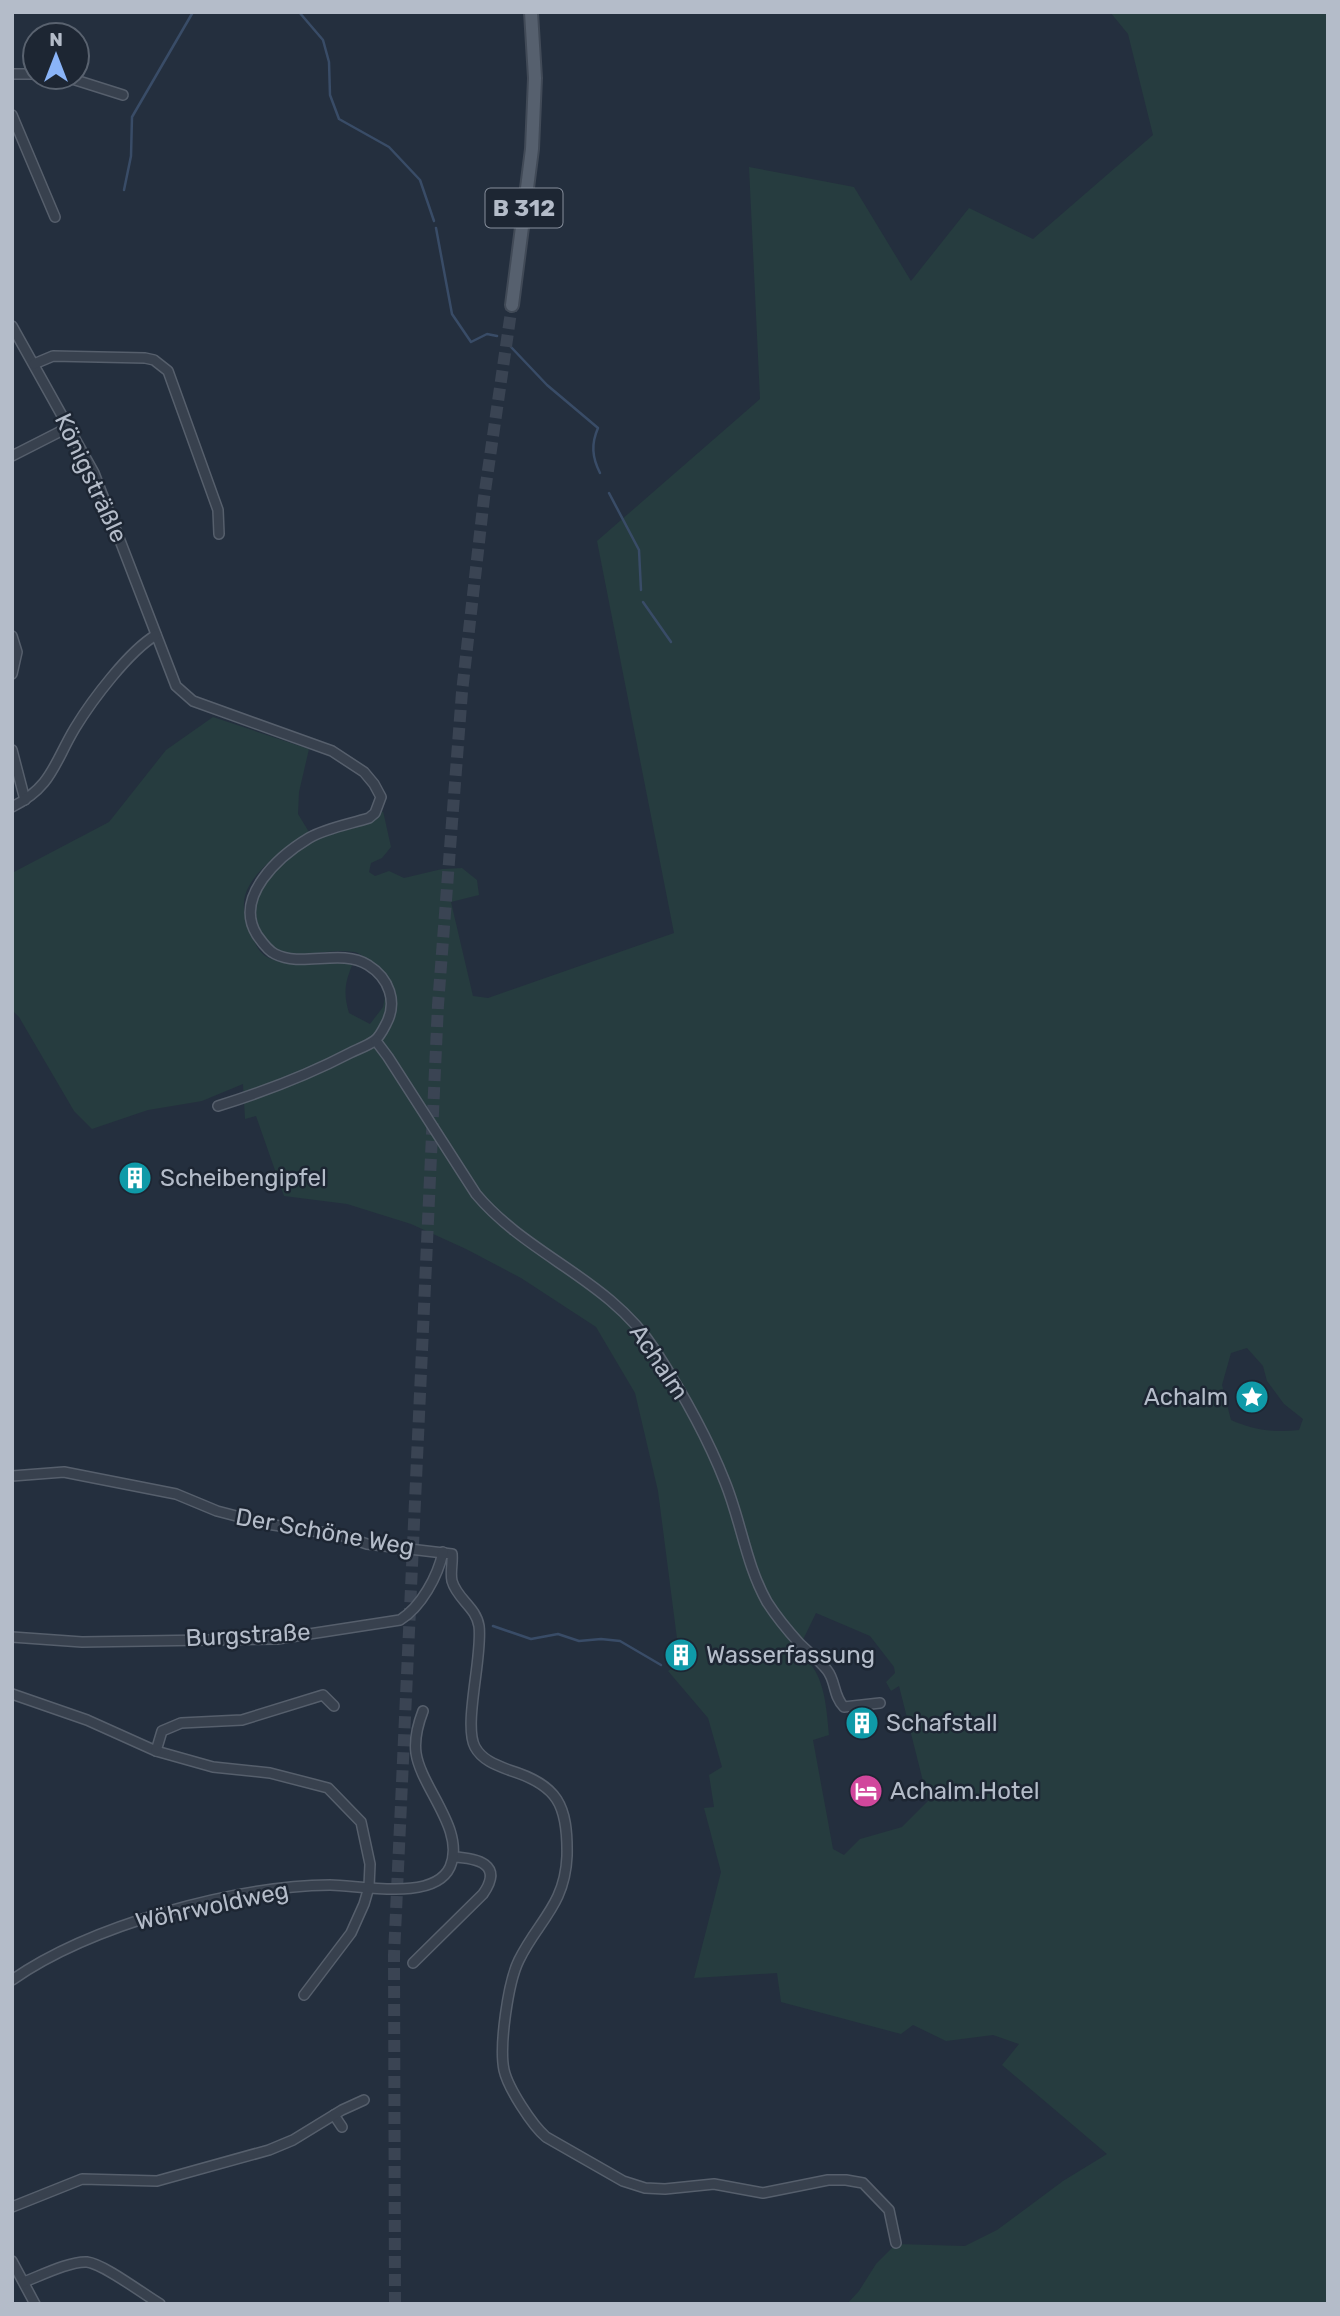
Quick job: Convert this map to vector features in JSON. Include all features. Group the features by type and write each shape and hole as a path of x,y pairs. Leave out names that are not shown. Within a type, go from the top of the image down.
{"main road":[{"name":"B 312","path":"512,304 532,149 535,78 531,12"}],"street":[{"path":"91,85 123,95"},
{"path":"12,115 55,216"},
{"name":"Königsträßle","path":"12,326 94,473 176,686 187,697 332,751 364,772 381,797 375,813 369,818 310,838 288,855 256,888 250,903 251,921 258,936 265,947 277,955 295,958 351,958 377,971 386,982 392,1003 390,1017 376,1041"},
{"path":"34,364 53,356 145,358 154,360 168,371 218,510 219,534"},
{"path":"12,456 69,428"},
{"path":"12,807 46,782 74,729 125,662 156,635"},
{"path":"12,636 17,652 12,674"},
{"path":"12,750 25,800"},
{"path":"218,1106 289,1081 376,1041"},
{"name":"Achalm","path":"376,1041 476,1194 489,1209 605,1294 630,1318 654,1348 701,1429 721,1472 759,1586 770,1606 800,1644 829,1672 837,1700 844,1707 880,1703"},
{"name":"Der Schöne Weg","path":"12,1476 64,1472 176,1493 217,1511 267,1524 340,1535 368,1545 452,1554 452,1581 462,1599 474,1612 479,1625 470,1731 473,1744 488,1761 546,1785 563,1813 567,1856 562,1886 551,1912 518,1962 512,1978 507,2011 503,2066 525,2109 546,2137 623,2181 639,2187 661,2189 715,2184 763,2193 828,2180 863,2183 890,2210 896,2244"},
{"name":"Burgstraße","path":"12,1637 82,1642 277,1639 400,1620 416,1605 432,1582 443,1552"},
{"path":"12,1694 87,1720 156,1751 213,1767 270,1773 328,1788 361,1822 370,1858 369,1887 355,1926 304,1995"},
{"path":"156,1751 162,1731 181,1723 242,1720 323,1695 334,1706"},
{"path":"413,1963 483,1894 490,1873 484,1863 473,1858 453,1857 447,1824 422,1773 416,1753 416,1731 423,1711"},
{"name":"Wöhrwoldweg","path":"12,1980 98,1934 195,1906 301,1887 330,1885 407,1889 426,1885 443,1877 453,1857"},
{"path":"12,2207 82,2179 139,2182 174,2177 278,2147 365,2100"},
{"path":"334,2115 342,2127"},
{"path":"12,2261 34,2304"},
{"path":"23,2282 88,2262 100,2266 160,2304"}],"green space":[{"path":"1110,12 1328,12 1328,2304 847,2304 876,2264 896,2244 965,2246 997,2230 1063,2181 1107,2154 1002,2065 1019,2044 993,2035 946,2041 913,2025 901,2034 781,2002 777,1973 694,1978 721,1872 704,1808 714,1807 709,1775 722,1767 708,1718 668,1671 680,1662 658,1491 635,1393 596,1327 521,1278 411,1224 347,1204 284,1196 256,1116 245,1119 243,1084 202,1101 148,1110 92,1129 74,1111 19,1017 12,1010 12,873 109,822 166,750 213,717 309,749 299,792 298,814 309,832 259,872 246,892 245,915 256,946 271,959 301,964 353,963 346,988 349,1013 370,1024 383,1007 386,992 393,991 383,972 354,952 293,955 280,953 270,947 262,934 255,905 265,882 305,845 320,837 368,823 383,811 391,847 382,858 371,863 369,872 375,876 389,871 404,878 442,869 462,868 477,880 479,895 451,902 473,996 488,998 674,933 597,541 760,399 749,167 854,187 911,281 969,208 1033,239 1153,135 1128,34","holes":["1247,1348 1263,1366 1267,1381 1284,1404 1303,1419 1299,1430 1264,1430 1231,1420 1222,1385 1231,1353","816,1613 870,1636 894,1667 895,1673 886,1682 891,1691 899,1686 928,1801 902,1827 860,1839 844,1855 833,1849 813,1740 829,1735 822,1689 813,1668 797,1652"]}],"waterway":[{"path":"124,190 131,156 132,117 193,12"},
{"path":"299,12 323,40 329,62 330,95 339,119 389,147 420,180 434,221"},
{"path":"436,228 452,314 471,342 487,334 497,336"},
{"path":"511,347 547,385 598,428 593,450 600,473"},
{"path":"609,493 639,550 641,590"},
{"path":"643,602 671,642"},
{"path":"493,1626 531,1639 558,1634 579,1641 620,1641 661,1665"}],"tunnel":[{"path":"395,2304 394,1955 438,1005 462,692 484,498 512,305"}],"place":[{"name":"Scheibengipfel","path":"135,1178"},
{"name":"Achalm","path":"1252,1397"},
{"name":"Wasserfassung","path":"681,1655"},
{"name":"Schafstall","path":"862,1723"},
{"name":"Achalm.Hotel","path":"866,1791"}]}
